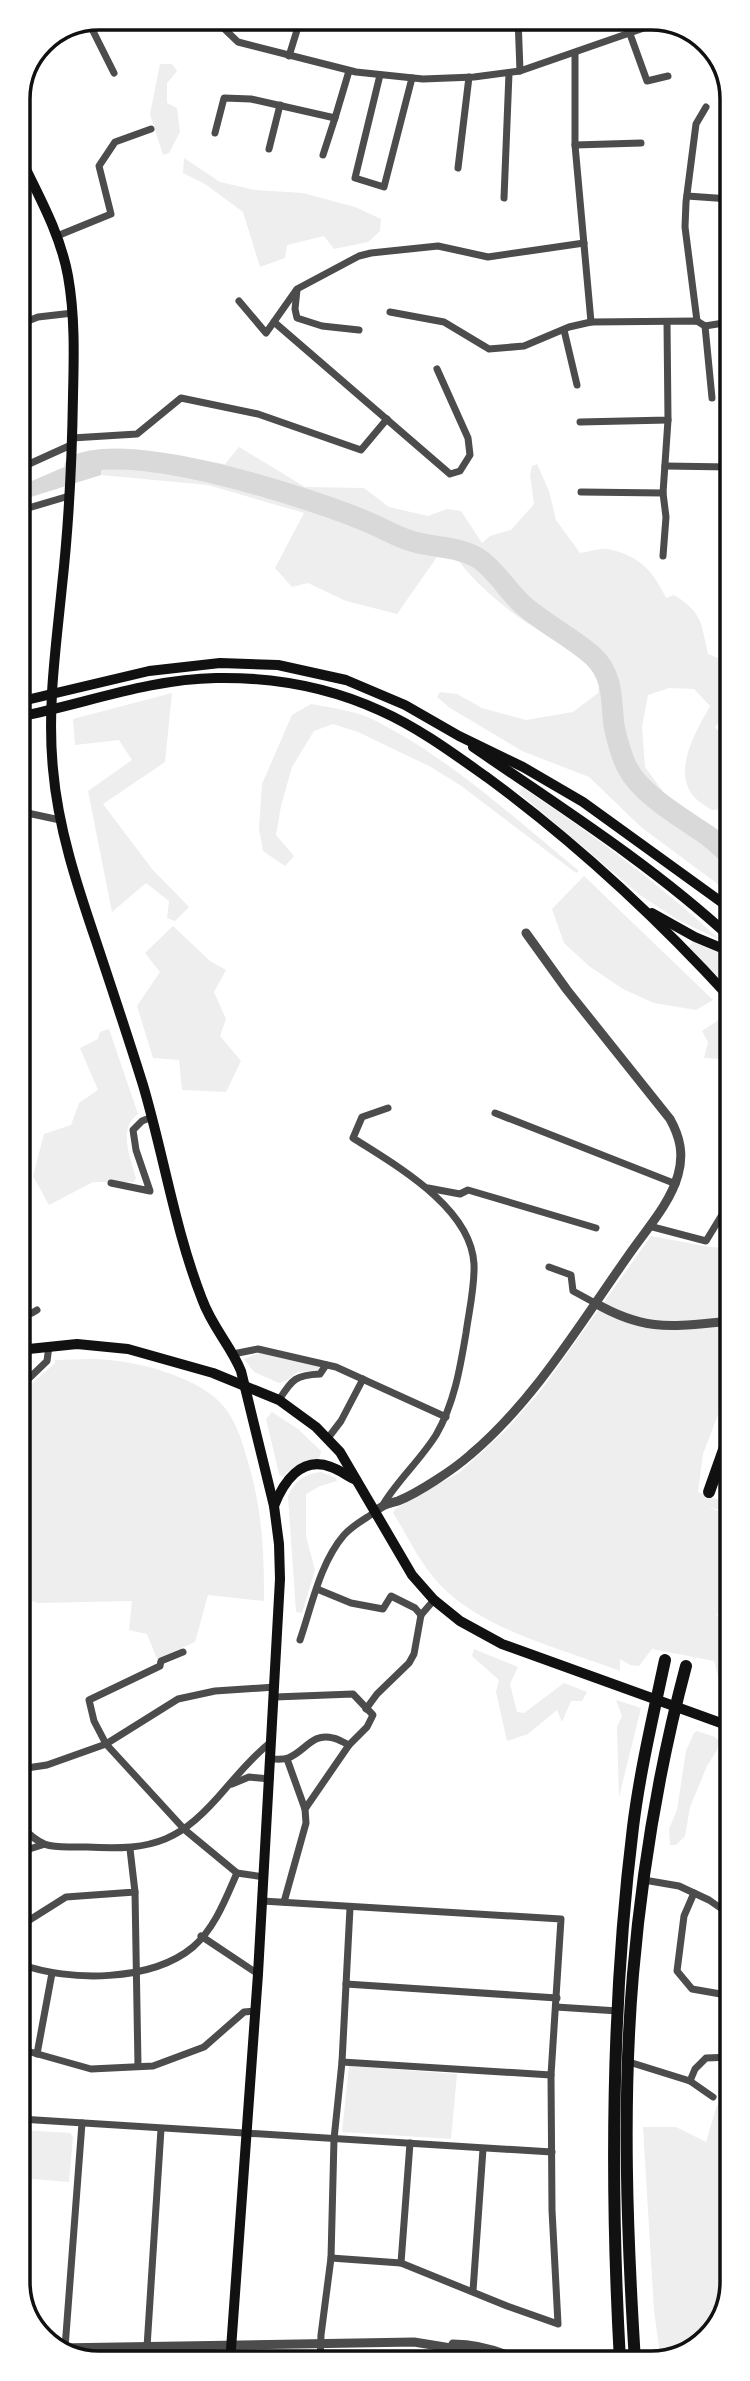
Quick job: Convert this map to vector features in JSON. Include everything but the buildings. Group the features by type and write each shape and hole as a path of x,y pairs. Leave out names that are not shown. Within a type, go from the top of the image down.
{"highway":[{"path":"709,1492 720,1462"},
{"path":"619,2351 613,2238 614,2077 618,2011 633,1826 664,1660"},
{"path":"634,2351 628,2222 629,2062 633,1976 644,1880 663,1760 686,1666"}],"main road":[{"path":"30,177 57,236 68,273 73,313 72,444 67,539 52,681 53,770 60,820 152,1117 170,1194 201,1296 216,1330 233,1354 244,1384 274,1506 279,1544 280,1579 270,1779 231,2351"},
{"path":"30,699 171,667 220,663 278,665 327,675 362,686 405,705 459,736 523,767 635,838 720,901"},
{"path":"30,714 124,692 193,680 257,680 324,690 372,707 423,734 491,781 560,834 629,896 720,988"},
{"path":"459,736 645,866 720,928"},
{"path":"629,896 660,918 720,947"},
{"path":"30,1349 76,1345 128,1349 206,1371 279,1400 328,1438 357,1480 403,1562 434,1600 467,1626 502,1644 720,1723"},
{"path":"274,1506 286,1481 306,1466 329,1466 357,1480"}],"street":[{"path":"93,30 114,73"},
{"path":"225,30 238,43 349,71 412,78 470,78 520,71 640,30"},
{"path":"289,56 297,30"},
{"path":"518,30 520,71"},
{"path":"630,34 648,81 668,76"},
{"path":"575,54 575,145 591,322"},
{"path":"323,155 349,71"},
{"path":"504,198 509,73"},
{"path":"380,75 355,178 384,187 412,78"},
{"path":"458,168 470,78"},
{"path":"215,133 224,98 251,99 335,118"},
{"path":"269,149 280,105"},
{"path":"706,107 696,124 685,227 712,398"},
{"path":"57,236 111,214 99,166 115,142 151,129"},
{"path":"575,145 641,143"},
{"path":"687,196 720,198"},
{"path":"239,301 267,334 297,289 359,256 438,246 488,257 584,243"},
{"path":"297,289 295,309 298,318 322,326 359,330"},
{"path":"390,312 444,321 489,349 524,346 591,322 720,322"},
{"path":"30,320 73,313"},
{"path":"274,321 450,474 460,471 470,455 468,438 437,369"},
{"path":"663,556 666,517 663,493 668,420 667,323"},
{"path":"564,330 577,385"},
{"path":"30,463 72,444 137,434 180,398 258,414 361,450 387,419"},
{"path":"580,422 668,420"},
{"path":"665,466 720,467"},
{"path":"30,506 69,491"},
{"path":"581,492 663,493"},
{"path":"30,813 60,820"},
{"path":"384,1503 398,1500 434,1480 482,1445 530,1392 676,1184 681,1150 670,1119 567,990 526,933"},
{"path":"300,1640 328,1560 344,1536 384,1503 434,1438 446,1417 461,1361 474,1266 470,1241 448,1210 427,1188 353,1138 362,1117 388,1108"},
{"path":"495,1113 676,1184"},
{"path":"111,1183 150,1191 136,1150 133,1130 142,1121 152,1117"},
{"path":"427,1188 460,1194 468,1190 596,1228"},
{"path":"649,1226 706,1241 720,1218"},
{"path":"549,1267 570,1275 573,1291 614,1315 641,1324 720,1322"},
{"path":"30,1313 37,1310"},
{"path":"30,1377 47,1361 49,1346"},
{"path":"233,1354 258,1349 326,1365 446,1417"},
{"path":"279,1400 296,1377 320,1374 326,1365"},
{"path":"328,1438 341,1421 363,1380"},
{"path":"317,1589 351,1603 383,1609 390,1595 415,1608 421,1615"},
{"path":"366,1709 377,1694 409,1663 414,1654 421,1615 434,1600"},
{"path":"183,1652 89,1700 94,1721 106,1744 185,1830 237,1873 264,1877"},
{"path":"30,1768 47,1765 106,1744 178,1699 215,1691 353,1694 373,1715 367,1727 349,1745 305,1810"},
{"path":"271,1759 287,1759 308,1741 322,1737 333,1738 349,1745"},
{"path":"30,1849 42,1845 130,1849 168,1840 185,1830 228,1786 246,1763 272,1741"},
{"path":"284,1902 306,1823 305,1810 287,1759"},
{"path":"228,1786 249,1777 270,1779"},
{"path":"30,1834 42,1845"},
{"path":"130,1849 135,1892 138,2066"},
{"path":"30,1968 52,1973 88,1975 137,1973 162,1966 193,1946 218,1916 237,1873"},
{"path":"644,1880 678,1886 720,1909"},
{"path":"30,1920 66,1897 135,1892"},
{"path":"694,1893 684,1916 677,1971 692,1989 720,1995"},
{"path":"262,1901 561,1919 551,2075 551,2152 558,2324 401,2263 331,2258"},
{"path":"321,2351 331,2258 334,2139 342,2062 350,1908"},
{"path":"201,1936 258,1973"},
{"path":"37,2054 52,1973"},
{"path":"346,1984 557,1998"},
{"path":"556,2007 618,2011"},
{"path":"30,2052 90,2070 153,2066 204,2047 244,2011 255,2011"},
{"path":"690,2081 695,2069 706,2058 720,2057"},
{"path":"342,2062 551,2075"},
{"path":"629,2062 690,2081 712,2097"},
{"path":"30,2120 551,2152"},
{"path":"62,2340 82,2123"},
{"path":"147,2347 161,2129"},
{"path":"401,2263 410,2143"},
{"path":"473,2291 483,2149"},
{"path":"78,2348 414,2342 466,2344 497,2351"},
{"path":"434,2344 448,2351"},
{"path":"434,2344 458,2351"}],"shaded area":[{"path":"160,64 172,64 177,71 167,83 167,103 177,108 180,132 169,153 163,155 150,114"},
{"path":"184,158 220,182 255,190 303,193 355,207 381,219 380,231 368,242 334,249 324,236 287,245 285,258 260,267 243,212 205,184 183,173"},
{"path":"239,447 305,487 364,488 389,507 428,516 447,509 461,511 482,543 490,536 511,530 534,504 530,475 532,466 537,464 549,491 556,520 580,553 608,549 637,560 650,572 666,598 674,595 691,607 702,626 708,654 720,659 720,721 715,727 720,732 720,810 712,810 701,803 693,796 686,782 689,748 710,706 694,689 669,688 648,695 642,727 645,767 698,839 720,858 720,886 641,827 589,777 522,751 450,708 437,697 440,692 457,694 482,708 526,720 573,712 598,693 600,679 593,647 565,642 519,617 491,595 458,560 437,557 397,614 346,601 308,583 292,587 275,568 304,513 208,485 101,475 100,470 132,465 180,471 184,457 225,464"},
{"path":"101,451 101,475 30,497 30,482"},
{"path":"172,693 165,762 103,804 152,869 189,907 175,921 167,918 169,901 146,883 112,912 88,791 132,760 119,740 75,745 73,719"},
{"path":"311,704 362,715 405,737 482,791 579,871 576,873 460,785 429,766 358,732 333,724 314,731 292,767 276,835 294,856 285,866 263,851 259,829 262,784 292,715"},
{"path":"523,788 624,860 720,940 678,920 640,895 519,793"},
{"path":"584,876 713,1000 696,1010 654,1003 623,989 589,966 564,943 552,909"},
{"path":"173,926 210,961 226,970 214,992 226,1019 220,1036 241,1061 226,1092 182,1090 179,1060 153,1058 137,1006 160,972 145,953"},
{"path":"693,942 720,953 720,979 688,948"},
{"path":"720,1019 720,1059 704,1058 708,1042 702,1031"},
{"path":"109,1029 138,1114 128,1128 127,1136 136,1178 134,1182 93,1182 49,1205 33,1176 44,1134 71,1125 79,1103 98,1090 80,1048 98,1039 100,1032"},
{"path":"651,1236 720,1247 720,1410 703,1454 698,1492 720,1500 720,1510 708,1507 720,1512 720,1615 714,1614 720,1617 720,1683 714,1661 652,1649 639,1666 630,1665 620,1659 620,1671 517,1634 468,1608 447,1592 420,1559 393,1513 395,1509 460,1472 506,1430 542,1389"},
{"path":"259,1353 323,1367 322,1370 298,1372 279,1383 254,1372 244,1359"},
{"path":"55,1360 109,1360 155,1369 203,1389 225,1408 240,1435 255,1490 262,1543 264,1601 208,1595 195,1642 157,1659 147,1634 129,1630 132,1601 38,1603 30,1600 30,1385 55,1363"},
{"path":"272,1412 298,1429 321,1451 319,1460 299,1464 283,1477 279,1474 266,1419"},
{"path":"321,1472 336,1478 337,1481 306,1494 306,1536 315,1570 302,1613 296,1612 288,1496 301,1479"},
{"path":"474,1649 518,1667 510,1684 517,1712 524,1713 564,1683 587,1692 582,1701 571,1701 562,1722 557,1710 528,1734 507,1741 496,1692 499,1680 472,1656"},
{"path":"616,1700 641,1708 619,1797 617,1727 622,1716"},
{"path":"697,1731 715,1737 719,1741 717,1750 707,1766 690,1807 685,1836 676,1845 670,1845 669,1829 677,1810 686,1751"},
{"path":"349,2066 457,2074 451,2139 342,2132"},
{"path":"720,2104 719,2296 711,2317 697,2334 678,2346 660,2351 654,2311 643,2127 676,2127 706,2142 717,2105"},
{"path":"30,2131 70,2133 73,2137 69,2182 30,2179"}],"waterway":[{"path":"75,466 101,460 135,460 218,474 302,498 369,522 411,541 462,551 478,558 522,604 594,657 608,681 616,735 625,763 633,777 651,796 720,846"}]}
